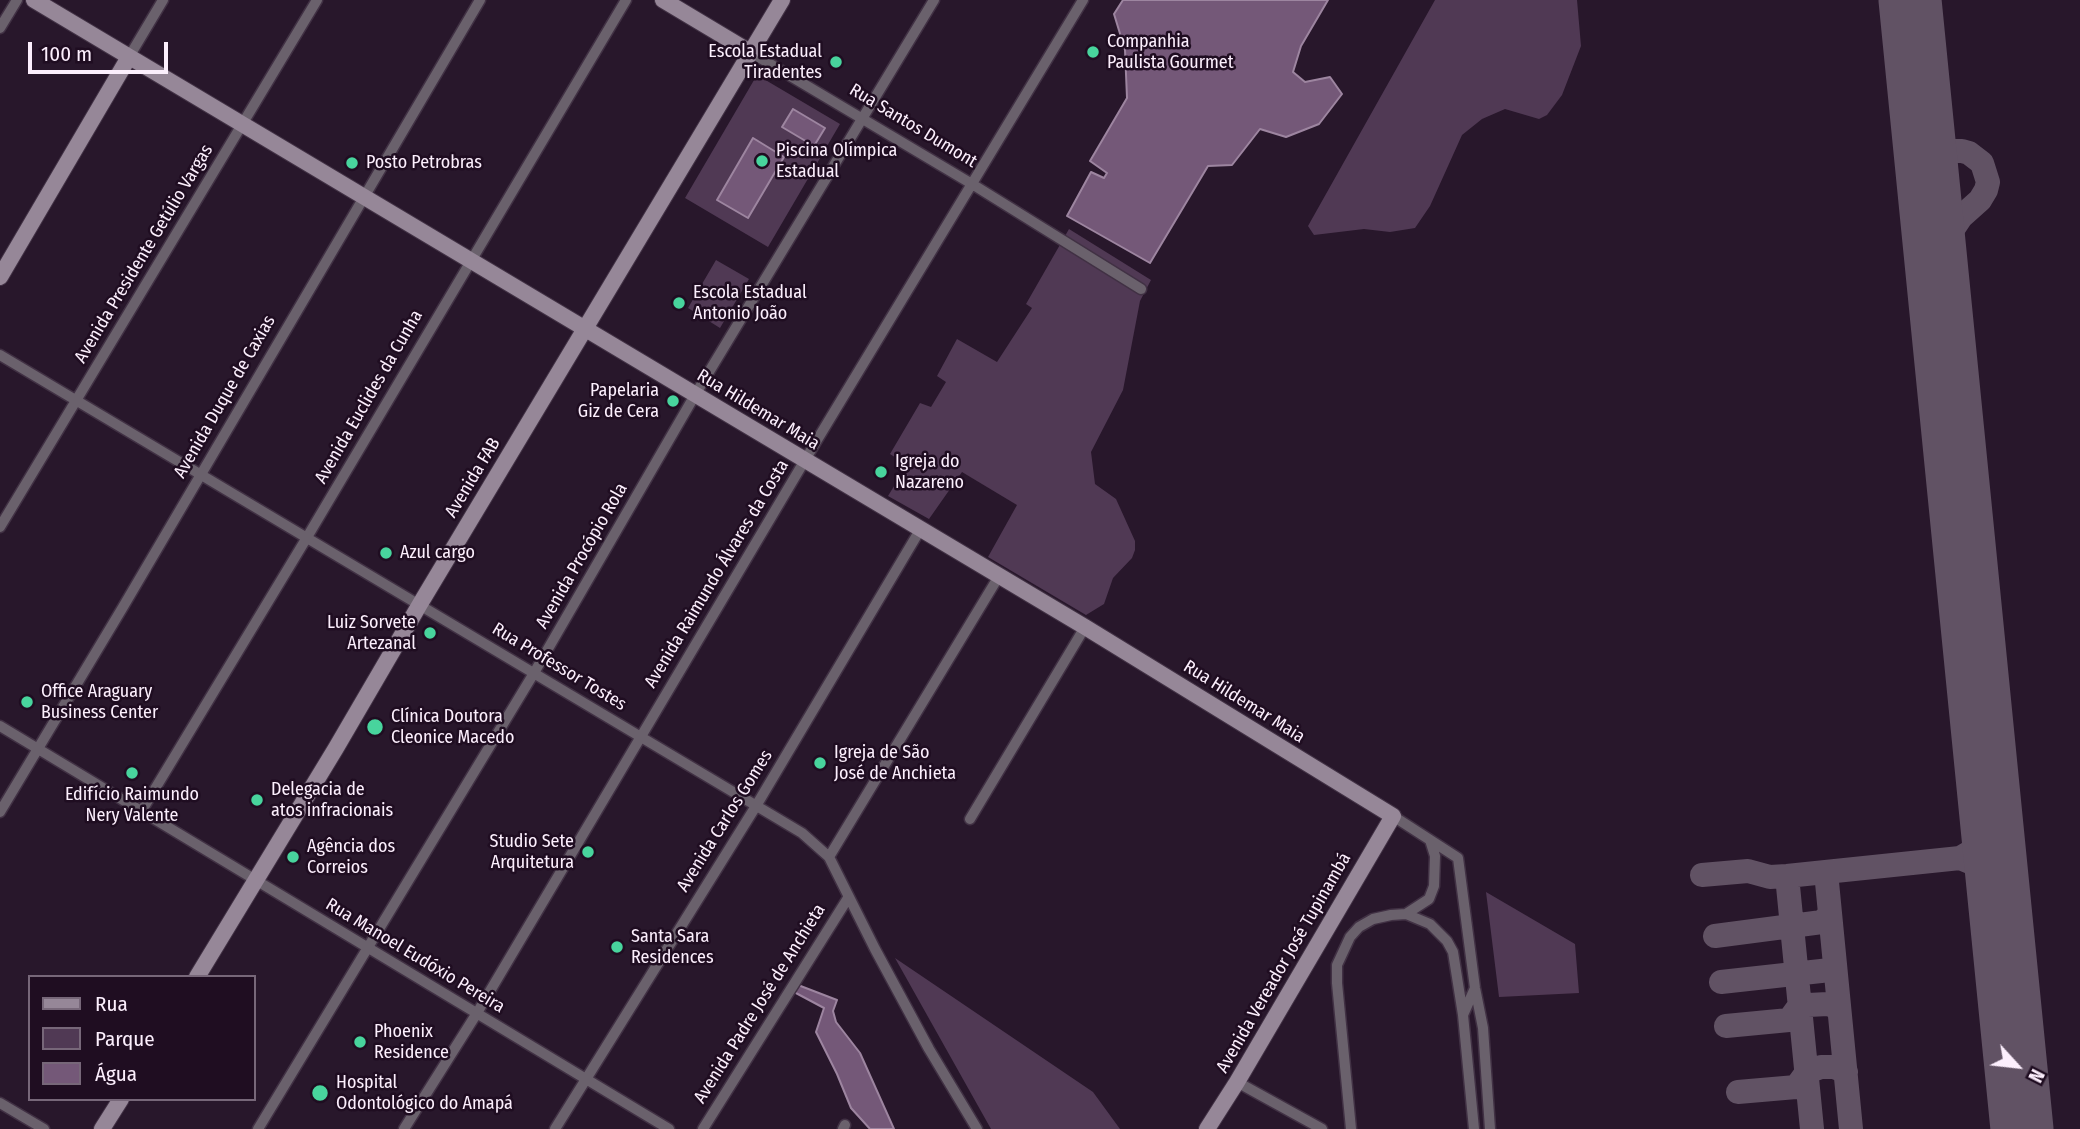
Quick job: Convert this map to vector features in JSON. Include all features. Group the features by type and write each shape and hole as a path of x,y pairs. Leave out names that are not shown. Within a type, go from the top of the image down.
{"main road":[{"name":"Rua Hildemar Maia","path":"34,0 1085,627 1393,816"},
{"name":"Rua Santos Dumont","path":"663,0 750,52"},
{"name":"Avenida FAB","path":"198,975 782,0"},
{"path":"0,277 129,57"},
{"name":"Avenida Vereador José Tupinambá","path":"1207,1129 1393,816"},
{"path":"102,1129 120,1101"}],"street":[{"path":"0,28 17,0"},
{"path":"129,57 163,0"},
{"name":"Avenida Presidente Getúlio Vargas","path":"0,527 317,0"},
{"name":"Avenida Duque de Caxias","path":"0,812 480,0"},
{"name":"Avenida Euclides da Cunha","path":"141,812 626,0"},
{"name":"Avenida Procópio Rola","path":"258,1129 534,673 695,395 934,0"},
{"name":"Avenida Raimundo Álvares da Costa","path":"404,1129 477,1013 805,460 1083,0"},
{"name":"Rua Santos Dumont","path":"750,52 972,184 1140,289"},
{"name":"Rua Professor Tostes","path":"0,355 784,821 829,857 929,1049 977,1129"},
{"name":"Avenida Carlos Gomes","path":"555,1129 755,806 920,530"},
{"path":"829,857 999,576"},
{"path":"970,819 1085,627"},
{"name":"Rua Manoel Eudóxio Pereira","path":"0,726 669,1129"},
{"name":"Rua Hildemar Maia","path":"1393,816 1458,858 1475,988"},
{"path":"1351,1129 1337,965 1350,937 1359,928 1373,919 1406,914 1429,898 1434,887 1435,856 1430,840"},
{"name":"Avenida Padre José de Anchieta","path":"703,1129 848,898"},
{"path":"1406,914 1430,924 1447,941 1453,952 1463,1015 1474,1129"},
{"path":"1463,1015 1475,988"},
{"path":"1475,988 1483,1028 1490,1129"},
{"path":"1237,1082 1322,1129"},
{"path":"0,1103 44,1129"}],"green space":[{"path":"1435,0 1577,0 1581,46 1562,95 1547,115 1539,119 1505,109 1482,119 1462,135 1430,206 1415,228 1390,232 1364,229 1314,235 1308,226"},
{"name":"Piscina Olímpica Estadual","path":"757,75 840,124 768,247 685,198"},
{"path":"1069,229 1151,280 1140,301 1123,390 1091,452 1095,484 1116,499 1135,541 1135,550 1132,558 1113,578 1104,604 1086,615 988,557 1017,505 962,472 929,519 888,496 907,465 890,454 920,403 931,407 946,382 937,376 957,339 997,362 1032,308 1026,304"},
{"path":"716,260 749,279 720,328 688,308"},
{"path":"1486,892 1575,944 1579,993 1499,997"},
{"path":"895,958 1093,1092 1120,1129 991,1129"}],"water":[{"path":"1123,0 1328,0 1301,46 1293,72 1305,82 1330,77 1342,94 1319,124 1286,137 1260,129 1232,165 1208,166 1150,263 1067,216 1091,172 1104,178 1107,173 1090,161 1127,98 1125,50 1114,14"},
{"path":"793,109 825,128 814,146 782,127"},
{"path":"753,138 784,157 748,218 717,200"},
{"path":"798,985 837,1000 833,1011 836,1022 860,1053 894,1129 870,1129 851,1108 816,1032 824,1008 794,992"}],"taxiway":[{"path":"1925,151 1969,153 1982,163 1988,182 1980,200 1961,217 1945,243 1937,273"},
{"path":"1702,875 1748,871 1770,877 1787,876 1960,858 1977,848 1984,840 1991,815"},
{"path":"1960,858 1984,868 1994,879 1998,891"},
{"path":"1826,872 1851,1129"},
{"path":"1787,876 1812,1129"},
{"path":"1715,936 1822,922 1830,914"},
{"path":"1721,982 1830,970 1835,967"},
{"path":"1726,1026 1789,1020 1797,1009 1808,1005 1828,1004 1839,1008"},
{"path":"1738,1092 1796,1087 1807,1072 1821,1067 1834,1067 1846,1072"}],"runway":[{"path":"1910,0 2022,1129"}],"place":[{"name":"Companhia Paulista Gourmet","path":"1093,52"},
{"name":"Escola Estadual Tiradentes","path":"836,62"},
{"name":"Piscina Olímpica Estadual","path":"762,161"},
{"name":"Posto Petrobras","path":"352,163"},
{"name":"Escola Estadual Antonio João","path":"679,303"},
{"name":"Papelaria Giz de Cera","path":"673,401"},
{"name":"Igreja do Nazareno","path":"881,472"},
{"name":"Azul cargo","path":"386,553"},
{"name":"Luiz Sorvete Artezanal","path":"430,633"},
{"name":"Office Araguary Business Center","path":"27,702"},
{"name":"Clínica Doutora Cleonice Macedo","path":"375,727"},
{"name":"Igreja de São José de Anchieta","path":"820,763"},
{"name":"Edifício Raimundo Nery Valente","path":"132,773"},
{"name":"Delegacia de atos infracionais","path":"257,800"},
{"name":"Studio Sete Arquitetura","path":"588,852"},
{"name":"Agência dos Correios","path":"293,857"},
{"name":"Santa Sara Residences","path":"617,947"},
{"name":"Phoenix Residence","path":"360,1042"},
{"name":"Hospital Odontológico do Amapá","path":"320,1093"}]}
